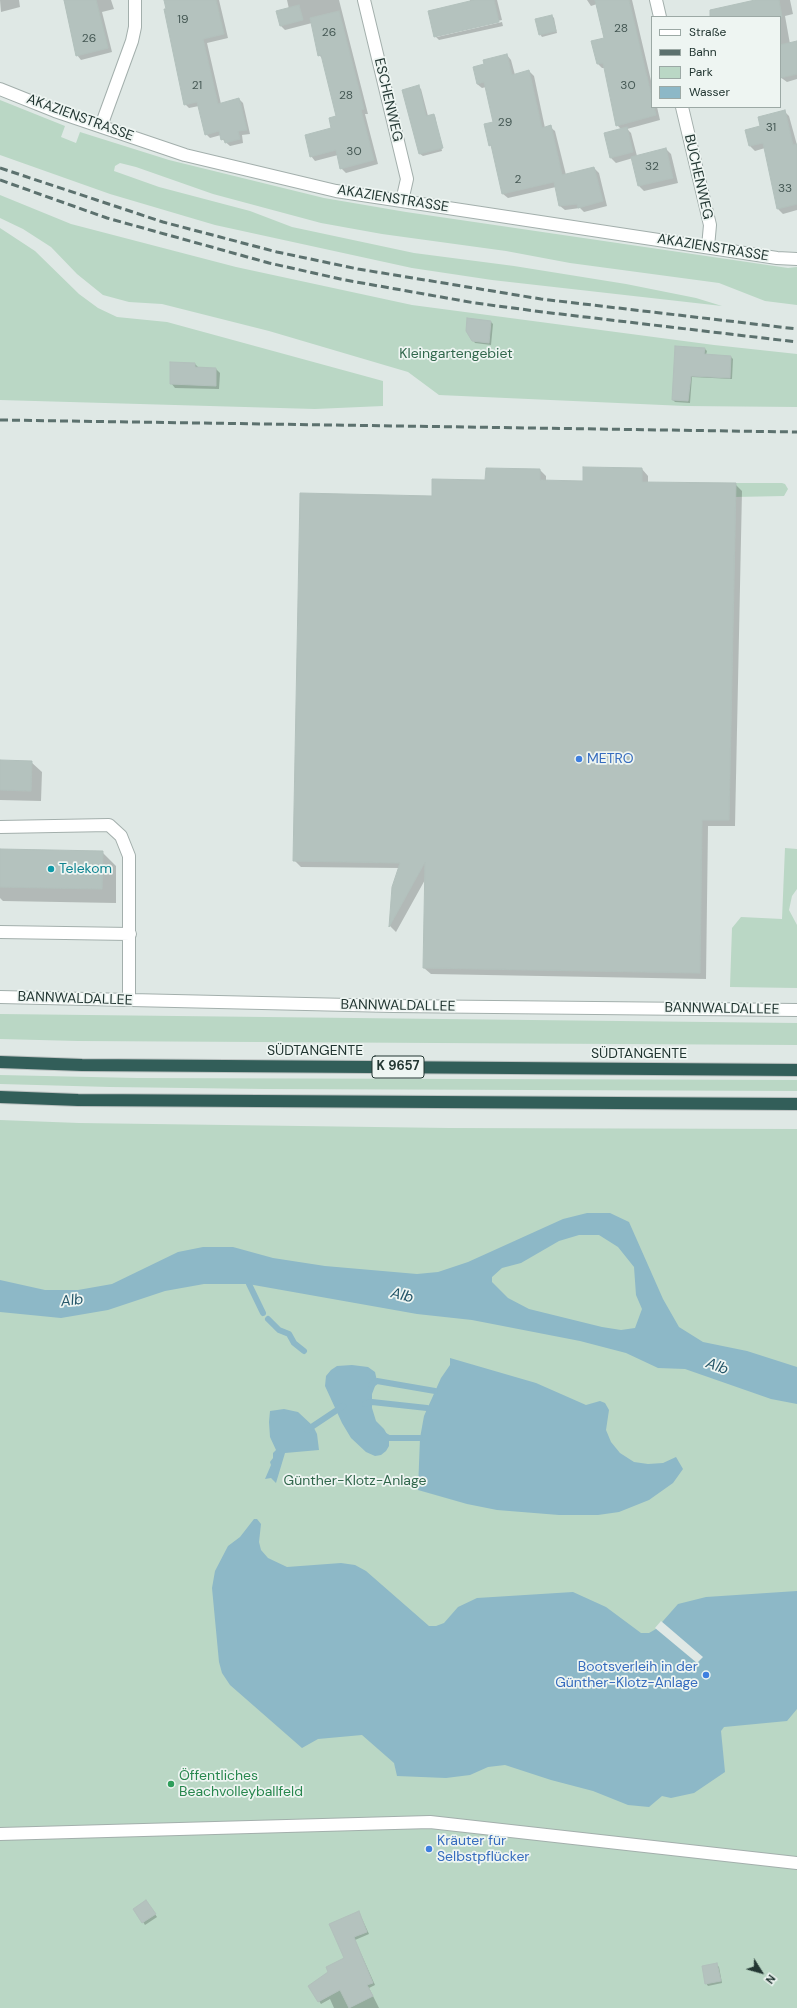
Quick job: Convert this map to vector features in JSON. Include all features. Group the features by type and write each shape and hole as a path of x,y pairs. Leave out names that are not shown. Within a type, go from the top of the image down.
{"highway":[{"name":"SÜDTANGENTE","path":"0,1062 82,1065 797,1070"},
{"path":"0,1097 86,1100 797,1104"}],"street":[{"path":"101,126 132,41 135,27 135,0"},
{"name":"ESCHENWEG","path":"364,0 406,179 402,201"},
{"path":"656,0 660,16"},
{"name":"AKAZIENSTRASSE","path":"0,90 185,155 241,170 336,191 797,259"},
{"name":"BUCHENWEG","path":"682,108 710,225 708,247"},
{"path":"0,827 109,825 121,836 129,856 129,1000"},
{"path":"0,932 130,934"},
{"name":"BANNWALDALLEE","path":"0,997 393,1006 797,1010"},
{"path":"0,1834 430,1822 797,1863"}],"green space":[{"path":"0,100 65,126 61,137 76,143 80,132 169,160 324,198 406,212 788,268 797,267 797,305 765,301 719,283 570,263 506,251 382,234 321,223 213,194 136,167 120,163 115,166 114,171 159,187 250,211 292,227 414,253 514,266 626,284 696,298 722,306 492,280 412,268 215,225 110,194 0,155"},
{"name":"Kleingartengebiet","path":"0,195 71,224 236,267 412,305 714,345 797,354 797,407 685,406 439,395 408,372 269,331 162,304 129,302 103,295 77,274 51,247 23,229 0,218"},
{"name":"Kleingartengebiet","path":"0,228 35,251 79,294 98,308 117,317 167,322 383,381 383,406 315,409 0,400"},
{"path":"735,483 782,483 785,484 788,489 784,496 735,497"},
{"path":"785,848 797,849 797,889 792,896 789,910 797,925 797,988 730,987 732,928 741,917 782,919"},
{"path":"0,1014 797,1023 797,1045 78,1041 0,1039"},
{"path":"0,1075 137,1078 797,1080 797,1091 110,1087 0,1084"},
{"name":"Günther-Klotz-Anlage","path":"0,1120 79,1123 449,1128 797,1129 797,2008 0,2008"}],"water":[{"name":"Alb","path":"587,1213 610,1213 629,1222 663,1299 679,1327 703,1342 747,1351 797,1367 797,1404 771,1399 685,1369 658,1368 626,1353 580,1341 472,1320 417,1314 248,1284 204,1284 165,1291 108,1310 61,1318 0,1312 0,1280 45,1290 78,1290 112,1284 178,1252 203,1247 233,1247 273,1258 325,1266 417,1274 438,1272 468,1262 563,1219","holes":["579,1235 599,1235 618,1247 634,1267 636,1295 642,1309 635,1328 621,1330 602,1327 529,1309 508,1298 492,1282 492,1277 502,1268 521,1263 559,1241"]},
{"path":"450,1358 536,1383 586,1405 600,1401 605,1403 609,1410 606,1430 611,1442 620,1453 634,1462 648,1464 663,1463 676,1457 683,1469 673,1483 649,1500 619,1512 598,1515 559,1515 497,1510 467,1504 418,1490 420,1438 424,1416 441,1378 450,1365"},
{"path":"352,1365 368,1367 375,1372 377,1381 372,1394 372,1408 376,1421 384,1429 389,1438 389,1446 381,1455 375,1456 366,1452 351,1438 342,1423 325,1386 326,1376 331,1370 337,1366"},
{"path":"284,1409 298,1412 313,1426 317,1434 319,1450 285,1453 276,1483 271,1478 265,1479 271,1465 270,1462 273,1458 273,1453 276,1450 270,1437 270,1411"},
{"path":"254,1519 257,1519 261,1524 259,1542 261,1550 268,1558 287,1567 341,1563 355,1565 366,1571 429,1626 436,1626 444,1623 458,1607 477,1598 573,1592 606,1607 641,1633 649,1633 656,1629 678,1604 706,1597 797,1591 797,1709 787,1721 724,1727 721,1731 725,1772 694,1793 671,1798 662,1796 649,1807 628,1805 593,1791 551,1780 505,1765 488,1767 470,1775 446,1778 397,1776 394,1763 362,1735 318,1739 302,1748 230,1685 222,1673 219,1662 212,1588 215,1571 228,1546 240,1537"}],"pier":[{"path":"661,1621 703,1657 697,1663 655,1628"}],"building":[{"path":"64,0 96,0 108,48 76,56"},
{"path":"164,0 216,0 224,34 203,39 218,104 239,98 247,130 238,131 240,139 225,143 224,139 221,140 219,131 205,135 197,102 184,105 164,9 166,9"},
{"path":"474,0 494,0 499,22 434,37 428,11"},
{"path":"595,0 629,0 651,94 651,108 654,108 656,115 616,126 603,63 597,64 591,41 604,38"},
{"path":"755,0 779,0 782,17 710,16 710,10"},
{"path":"299,5 303,20 280,26 276,11"},
{"path":"339,11 364,109 361,110 374,160 340,169 336,150 310,157 305,135 331,128 329,118 336,116 321,55 318,56 310,18"},
{"path":"552,15 556,31 539,35 535,19"},
{"path":"797,41 797,74 781,78 781,45"},
{"path":"507,54 512,75 529,70 542,128 551,125 562,175 594,167 603,201 578,208 577,204 559,206 554,182 502,194 491,145 489,146 484,124 493,122 484,82 477,84 473,67 484,64 483,60"},
{"path":"419,85 426,116 434,114 443,148 419,154 402,90"},
{"path":"785,110 793,145 797,144 797,204 777,209 763,143 749,146 745,130 760,126 758,117"},
{"path":"627,127 633,152 610,158 604,133"},
{"path":"666,148 673,178 638,186 631,157"},
{"path":"467,318 491,321 489,343 472,341 466,331"},
{"path":"675,346 705,348 704,354 731,356 730,378 691,376 688,401 672,400"},
{"path":"170,362 195,363 195,367 216,368 216,386 170,384"},
{"name":"METRO","path":"583,467 642,468 642,482 736,483 729,820 702,820 700,973 423,968 425,862 389,927 392,887 400,863 293,861 300,493 432,496 432,479 485,480 486,468 540,469 540,480 583,481"},
{"path":"0,760 32,761 31,791 0,790"},
{"name":"Telekom","path":"0,849 103,851 102,889 0,887"},
{"path":"146,1900 156,1914 142,1923 133,1909"},
{"path":"359,1911 367,1932 354,1937 373,1983 367,1985 373,1996 349,2008 340,1990 318,2002 308,1986 328,1972 326,1967 344,1958 329,1924"},
{"path":"717,1963 721,1981 705,1984 702,1966"}],"waterway":[{"path":"249,1284 263,1313"},
{"path":"268,1319 279,1330 289,1334 294,1343 304,1351"},
{"path":"371,1385 377,1381 435,1391"},
{"path":"365,1404 372,1402 427,1408"},
{"path":"307,1430 343,1406"},
{"path":"382,1434 389,1438 420,1438"}],"railway":[{"path":"0,168 163,222 277,252 358,269 541,299 797,329"},
{"path":"0,180 107,218 269,263 345,280 475,303 797,342"},
{"path":"0,420 797,432"}],"place":[{"name":"METRO","path":"579,759"},
{"name":"Telekom","path":"51,869"},
{"name":"Bootsverleih in der Günther-Klotz-Anlage","path":"706,1675"},
{"name":"Öffentliches Beachvolleyballfeld","path":"171,1784"},
{"name":"Kräuter für Selbstpflücker","path":"429,1849"}]}
